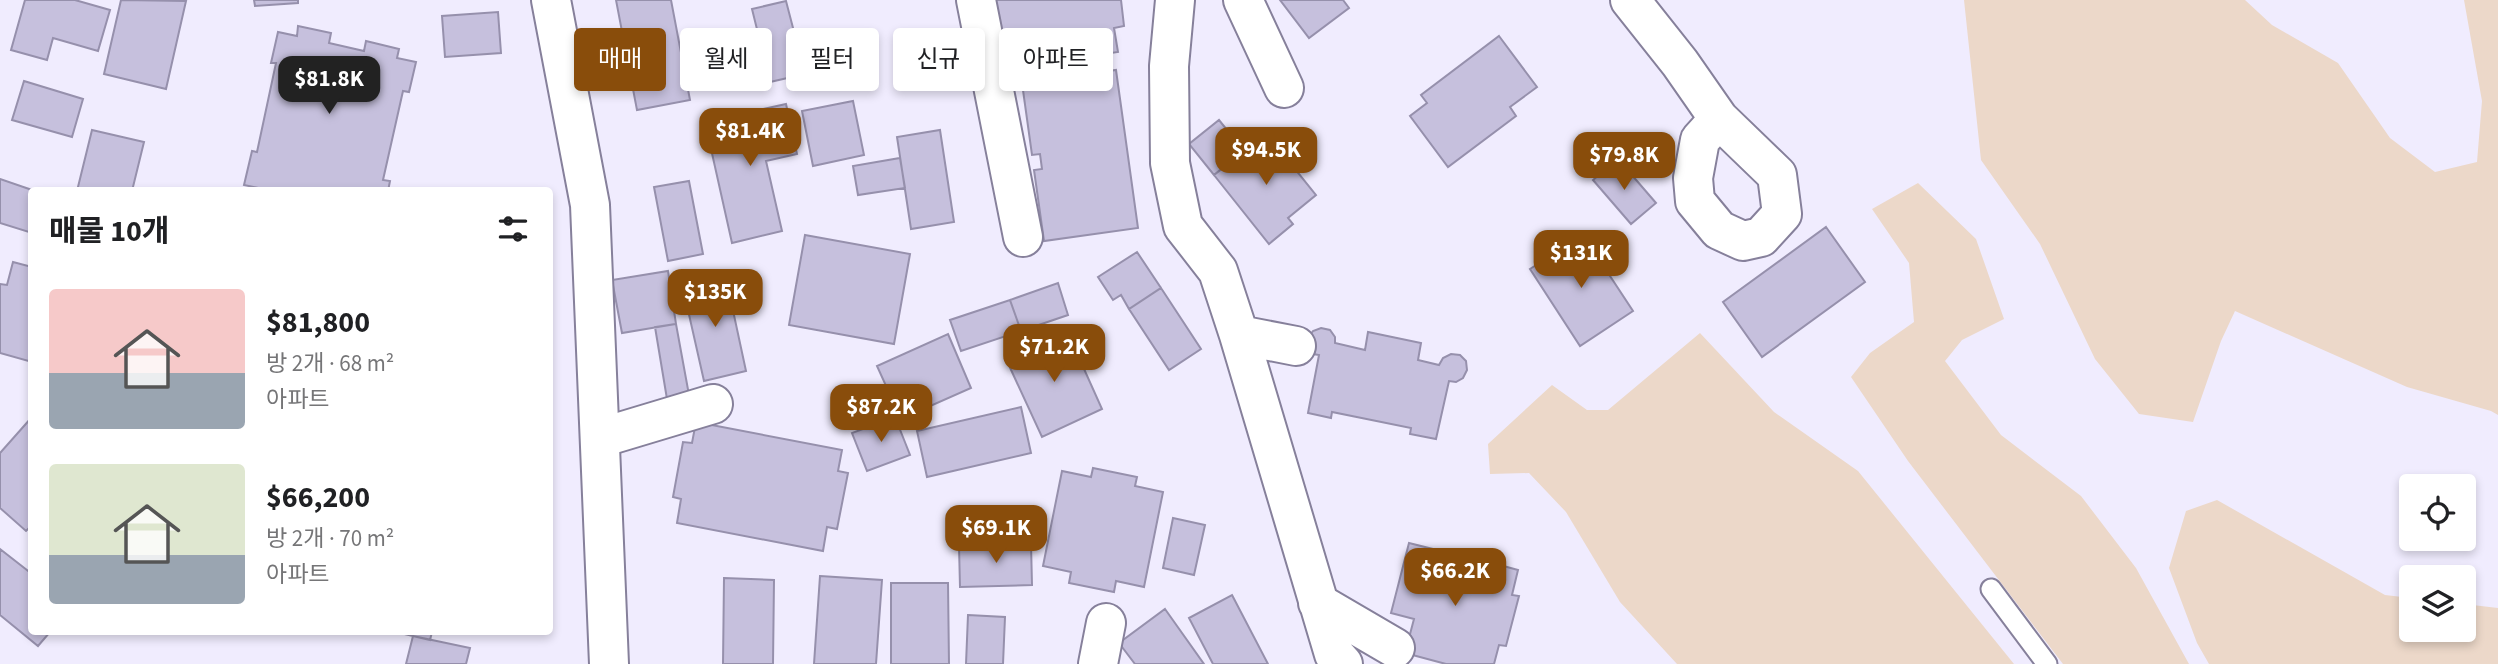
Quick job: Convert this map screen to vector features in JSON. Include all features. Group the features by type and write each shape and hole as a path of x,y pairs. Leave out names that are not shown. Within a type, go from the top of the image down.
{"street":[{"path":"551,0 590,205 609,664"},
{"path":"976,0 1023,237"},
{"path":"1175,0 1170,66 1170,163 1183,226 1218,271 1334,654 1343,664"},
{"path":"1243,0 1284,88"},
{"path":"1630,0 1680,63 1719,119"},
{"path":"1239,335 1296,346"},
{"path":"600,438 713,404"},
{"path":"1318,603 1395,648"},
{"path":"1098,664 1106,623"}],"lane":[{"path":"1991,589 2047,664"}],"shaded area":[{"path":"1964,0 2245,0 2272,25 2338,63 2390,138 2435,172 2477,162 2482,101 2464,0 2498,0 2498,415 2407,387 2235,311 2221,341 2193,422 2139,414 2095,359 2040,244 1981,160"},
{"path":"1918,183 1976,239 2004,319 1962,340 1945,361 2001,435 2081,496 2136,568 2189,664 2063,664 1908,461 1851,377 1870,353 1914,322 1909,263 1872,209"},
{"path":"1700,333 1774,412 1858,471 2014,664 1677,664 1620,602 1566,512 1529,473 1490,474 1488,444 1552,385 1587,410 1608,410"},
{"path":"2217,500 2385,595 2399,597 2399,642 2476,642 2476,605 2498,608 2498,664 2209,664 2197,643 2169,568 2186,511"}],"building":[{"path":"25,0 75,0 110,10 98,51 53,38 47,60 11,50"},
{"path":"121,0 186,1 166,89 104,74"},
{"path":"254,0 298,0 298,3 255,6"},
{"path":"616,0 671,0 680,47 680,91 688,91 690,100 637,110 633,91 666,91 666,28 621,28"},
{"path":"986,0 1121,0 1124,26 1114,28 1118,52 1113,53 1113,28 999,28 999,44"},
{"path":"1280,0 1343,0 1349,8 1309,38"},
{"path":"786,1 793,28 786,28 786,78 772,82 772,28 757,28 752,9"},
{"path":"498,12 501,53 445,57 442,16"},
{"path":"298,26 331,33 329,43 364,51 366,41 399,49 397,58 416,62 409,92 403,91 383,180 390,181 389,187 244,185 252,151 257,152 276,63 271,63 278,32 297,36"},
{"path":"1499,36 1537,87 1510,107 1516,116 1448,167 1410,116 1427,103 1421,95"},
{"path":"1113,70 1116,70 1138,228 1044,241 1034,170 1042,169 1040,154 1032,155 1023,91 1113,91"},
{"path":"24,81 83,99 72,137 12,120"},
{"path":"853,101 864,155 813,166 802,111"},
{"path":"786,104 797,154 766,161 782,231 732,243 705,122"},
{"path":"1219,120 1244,151 1214,175 1189,144"},
{"path":"92,130 144,142 133,187 78,187"},
{"path":"940,130 954,222 911,229 897,137"},
{"path":"1266,133 1316,195 1288,218 1293,224 1269,244 1214,175"},
{"path":"900,158 905,188 858,195 853,166"},
{"path":"1618,159 1656,203 1631,224 1593,180"},
{"path":"0,179 28,189 28,232 0,223"},
{"path":"689,181 703,254 668,261 654,187"},
{"path":"1826,227 1865,282 1762,357 1723,302"},
{"path":"805,235 910,254 894,344 789,325"},
{"path":"1583,235 1633,311 1580,346 1530,269"},
{"path":"1137,252 1161,288 1129,309 1121,295 1113,300 1098,277"},
{"path":"13,262 28,266 28,361 0,353 0,284 7,285"},
{"path":"668,271 676,324 622,333 612,280"},
{"path":"726,278 746,371 704,381 683,288"},
{"path":"1058,283 1068,315 1021,331 1010,300"},
{"path":"1161,288 1201,349 1169,370 1129,309"},
{"path":"1010,300 1021,331 961,351 950,320"},
{"path":"676,324 689,395 667,399 655,327"},
{"path":"1321,328 1330,330 1335,337 1335,343 1365,350 1368,332 1421,343 1418,360 1439,365 1443,358 1451,354 1460,355 1466,361 1467,370 1463,378 1456,382 1449,381 1436,439 1410,434 1411,428 1332,412 1331,418 1308,413 1319,355 1313,354 1308,347 1308,338 1313,331"},
{"path":"1067,331 1102,409 1042,437 1006,359"},
{"path":"948,334 971,388 901,419 877,366"},
{"path":"1021,407 1031,453 927,477 917,431"},
{"path":"895,417 910,455 867,471 852,433"},
{"path":"28,422 26,531 0,508 0,453"},
{"path":"696,422 842,450 838,471 848,473 837,529 827,527 823,551 677,523 681,499 673,497 683,442 692,443"},
{"path":"1093,468 1137,477 1135,486 1163,492 1144,587 1116,581 1114,592 1069,583 1071,572 1043,566 1062,471 1091,477"},
{"path":"1173,518 1205,525 1194,575 1163,568"},
{"path":"1031,543 1032,585 960,587 959,546"},
{"path":"1409,543 1453,554 1446,577 1472,584 1478,559 1518,570 1512,595 1519,596 1506,646 1499,645 1494,664 1446,664 1405,653 1414,619 1391,613"},
{"path":"0,549 28,571 28,635 47,635 38,646 0,615"},
{"path":"820,576 882,580 876,664 814,664"},
{"path":"724,578 774,580 773,664 723,664"},
{"path":"891,583 948,583 949,664 891,664"},
{"path":"1232,595 1268,664 1213,664 1189,618"},
{"path":"1165,609 1204,664 1135,664 1119,643"},
{"path":"968,615 1005,617 1003,664 966,664"},
{"path":"409,635 431,635 430,640"},
{"path":"413,636 470,648 466,664 406,664"}]}
